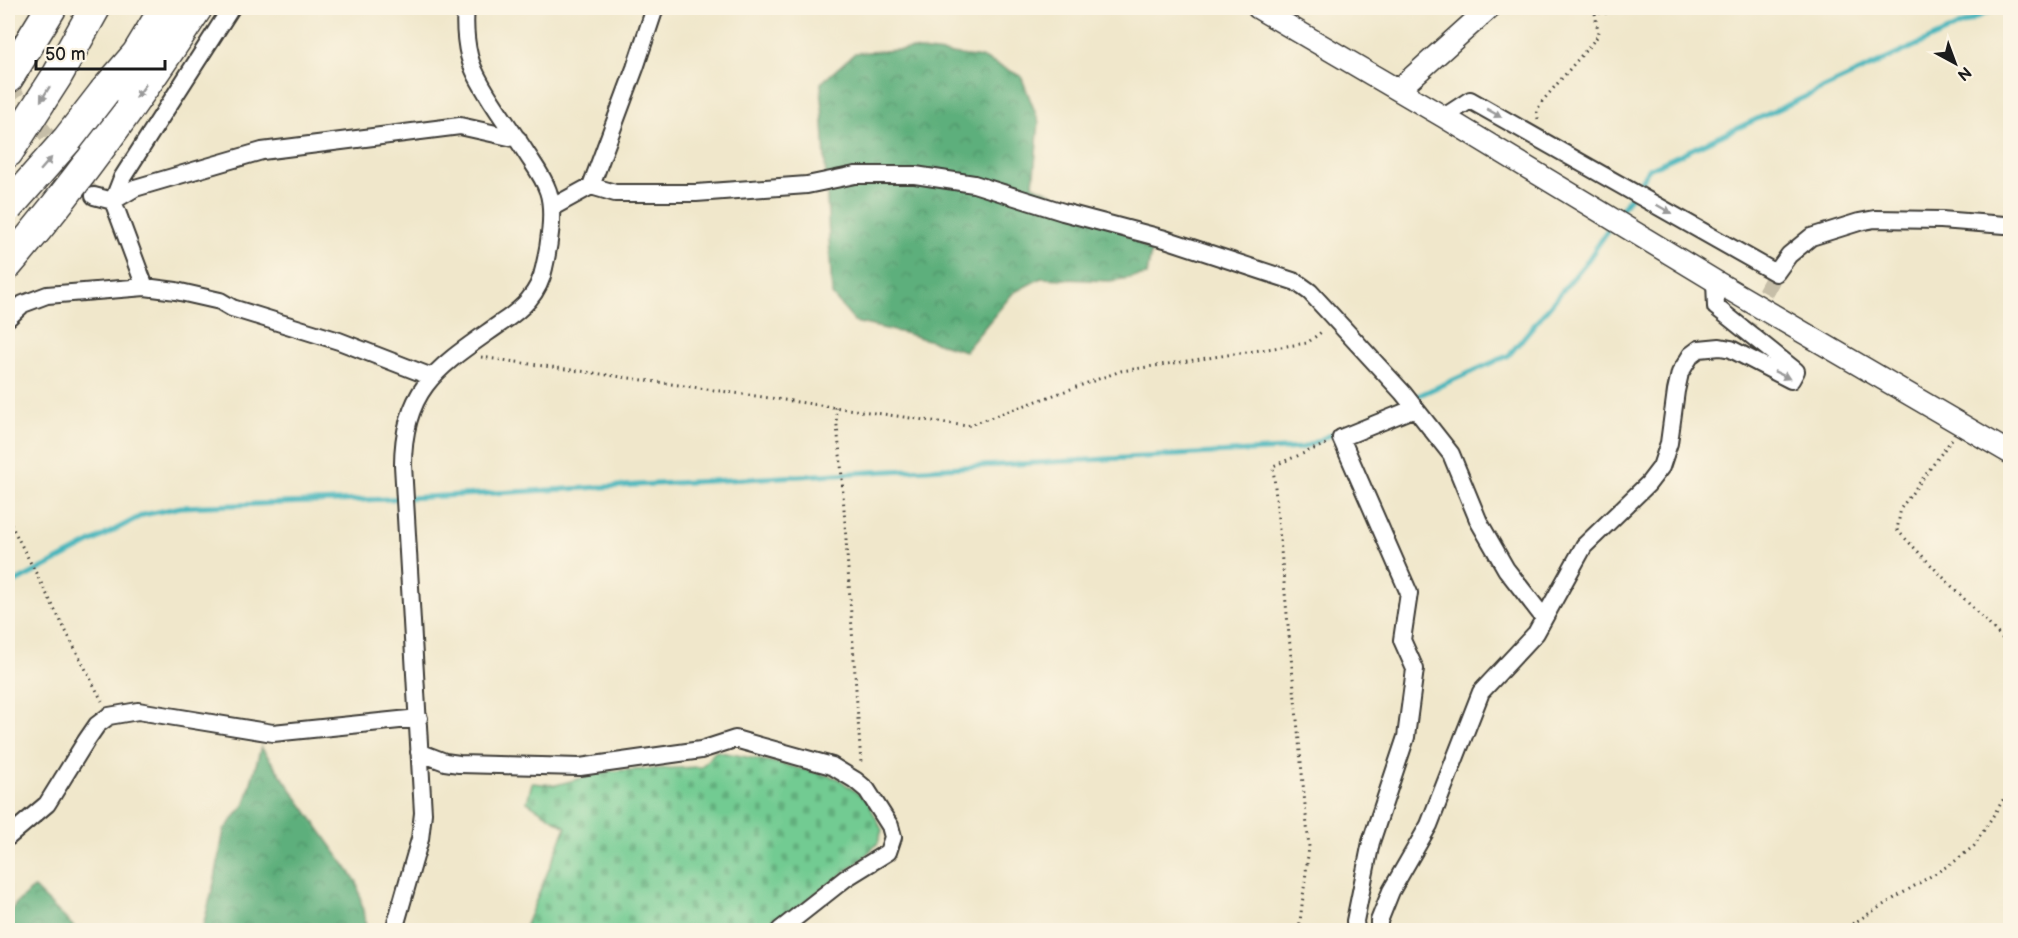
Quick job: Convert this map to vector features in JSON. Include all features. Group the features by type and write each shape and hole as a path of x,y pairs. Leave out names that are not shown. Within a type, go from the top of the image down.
{"highway":[{"path":"8,78 51,8"},
{"path":"8,152 57,76 95,8"},
{"path":"8,207 67,140 136,54 165,8"},
{"path":"8,264 96,155 197,8"}],"street":[{"path":"145,287 113,201 122,178 231,8"},
{"path":"394,930 420,839 423,813 403,442 407,421 414,402 432,377 459,354 523,308 536,291 544,269 551,208 548,192 539,172 473,69 464,21 466,8"},
{"path":"551,208 591,186 655,8"},
{"path":"1258,8 1444,117 1715,281 2010,453"},
{"path":"1398,90 1489,8"},
{"path":"1444,117 1470,100 1776,273 1789,255 1811,237 1859,222 1875,219 2010,224"},
{"path":"94,196 113,201 135,188 262,151 460,126 518,139"},
{"path":"591,186 615,193 696,193 807,185 855,175 915,175 974,184 1063,212 1165,239 1296,282 1310,292 1402,393 1450,454 1479,522 1506,569 1544,618"},
{"path":"1379,930 1379,921 1391,891 1429,825 1481,692 1536,633 1584,546 1648,484 1661,466 1669,443 1680,373 1691,355 1699,349 1720,346 1731,349 1791,380 1796,371 1716,307 1715,281"},
{"path":"8,318 23,304 47,295 145,287 176,291 220,301 232,308 339,341 432,377"},
{"path":"1731,349 1742,335"},
{"path":"1356,930 1355,921 1371,842 1406,737 1415,669 1402,640 1408,593 1341,438 1415,408"},
{"path":"8,837 47,804 97,725 109,716 138,711 273,733 419,718"},
{"path":"419,752 445,762 459,764 580,767 701,750 735,739 832,766 863,786 880,808 890,826 892,837 888,852 846,878 780,930"}],"path":[{"path":"1539,121 1537,112 1540,104 1597,37 1595,13 1607,13 1619,8"},
{"path":"459,354 967,426 1121,371 1307,343 1336,321"},
{"path":"835,407 863,786"},
{"path":"1962,425 1901,508 1897,530 2010,646"},
{"path":"1299,930 1309,848 1273,466 1341,438"},
{"path":"8,519 109,716"},
{"path":"1842,930 1954,862 1974,846 2010,789"}],"green space":[{"path":"912,49 983,58 1021,76 1039,122 1033,185 1106,218 1151,252 1147,275 1110,281 1041,278 1013,293 965,351 904,333 855,322 832,295 821,83 855,53"},
{"path":"261,747 357,882 367,930 202,930 224,830 245,804"},
{"path":"716,751 837,778 867,800 882,830 878,843 860,861 778,921 770,930 524,930 566,827 527,802 532,783 556,785 608,771 701,767"},
{"path":"34,888 77,930 8,930 9,916 14,906"}],"waterway":[{"path":"1617,216 1649,169 1997,8"},
{"path":"1364,420 1509,355 1588,260 1612,224"},
{"path":"8,586 143,515 181,507 389,499 1302,448 1339,431"}],"tunnel":[{"path":"8,85 94,196"},
{"path":"1742,335 1776,273"}]}
